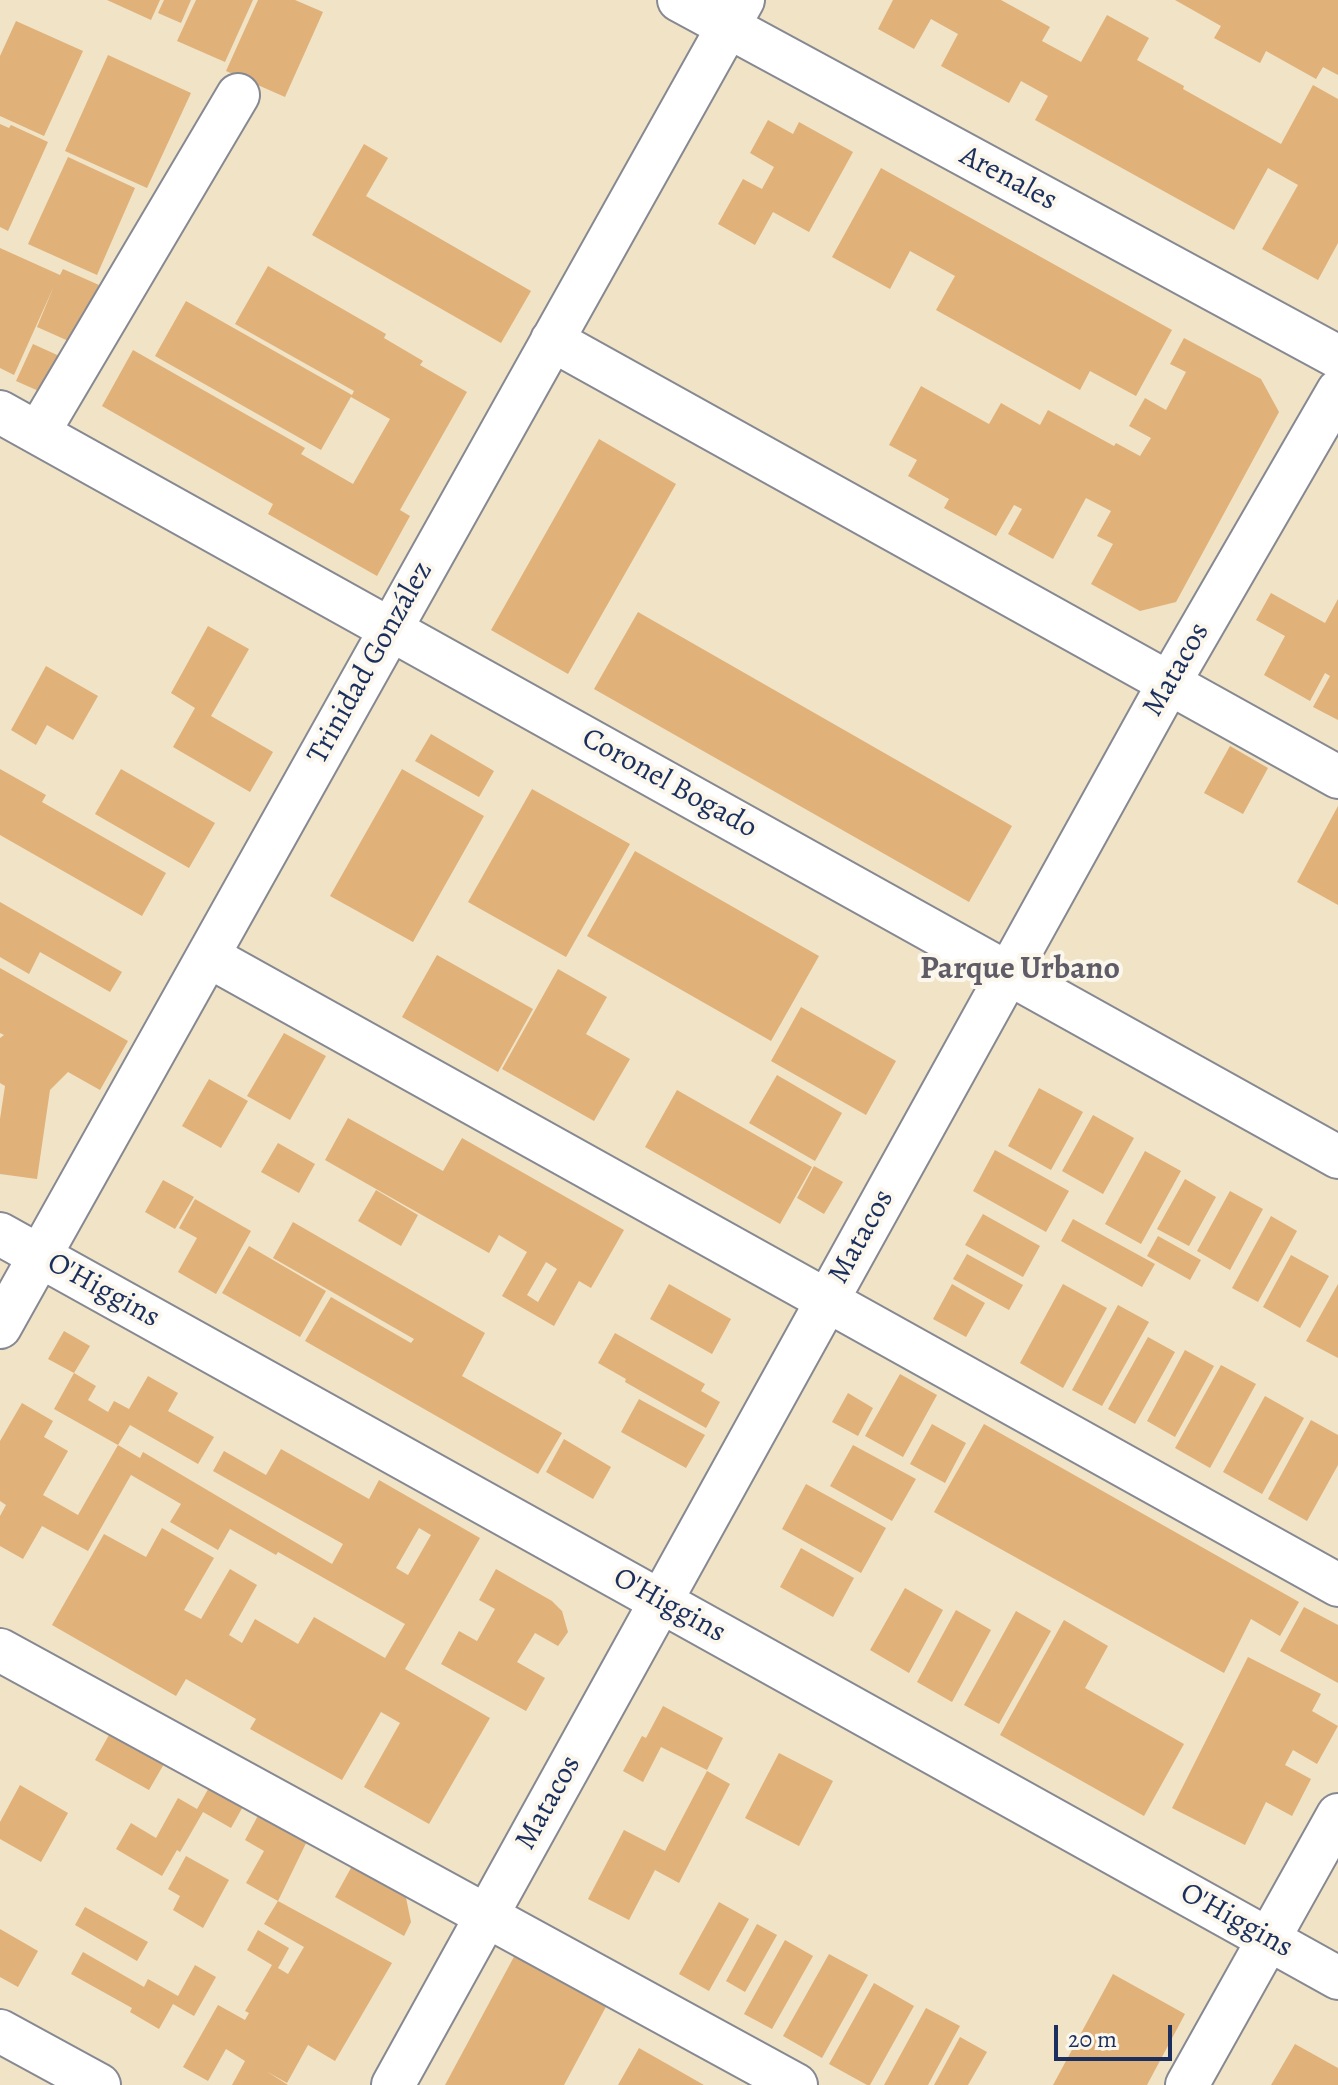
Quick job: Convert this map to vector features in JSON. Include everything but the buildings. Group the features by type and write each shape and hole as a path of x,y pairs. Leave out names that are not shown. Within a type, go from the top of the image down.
{"street":[{"name":"Arenales","path":"679,0 735,14 1338,357"},
{"name":"Trinidad González","path":"0,1327 735,14"},
{"path":"38,433 238,95"},
{"path":"552,340 1338,777"},
{"name":"Matacos","path":"393,2085 1169,683 1338,391"},
{"name":"Coronel Bogado","path":"0,412 1338,1157"},
{"path":"208,956 1338,1585"},
{"name":"O'Higgins","path":"0,1234 1338,1978"},
{"path":"0,1650 796,2085"},
{"path":"1187,2085 1338,1815"},
{"path":"0,2031 99,2085"}],"district":[{"name":"Parque Urbano","path":"1020,970"}]}
